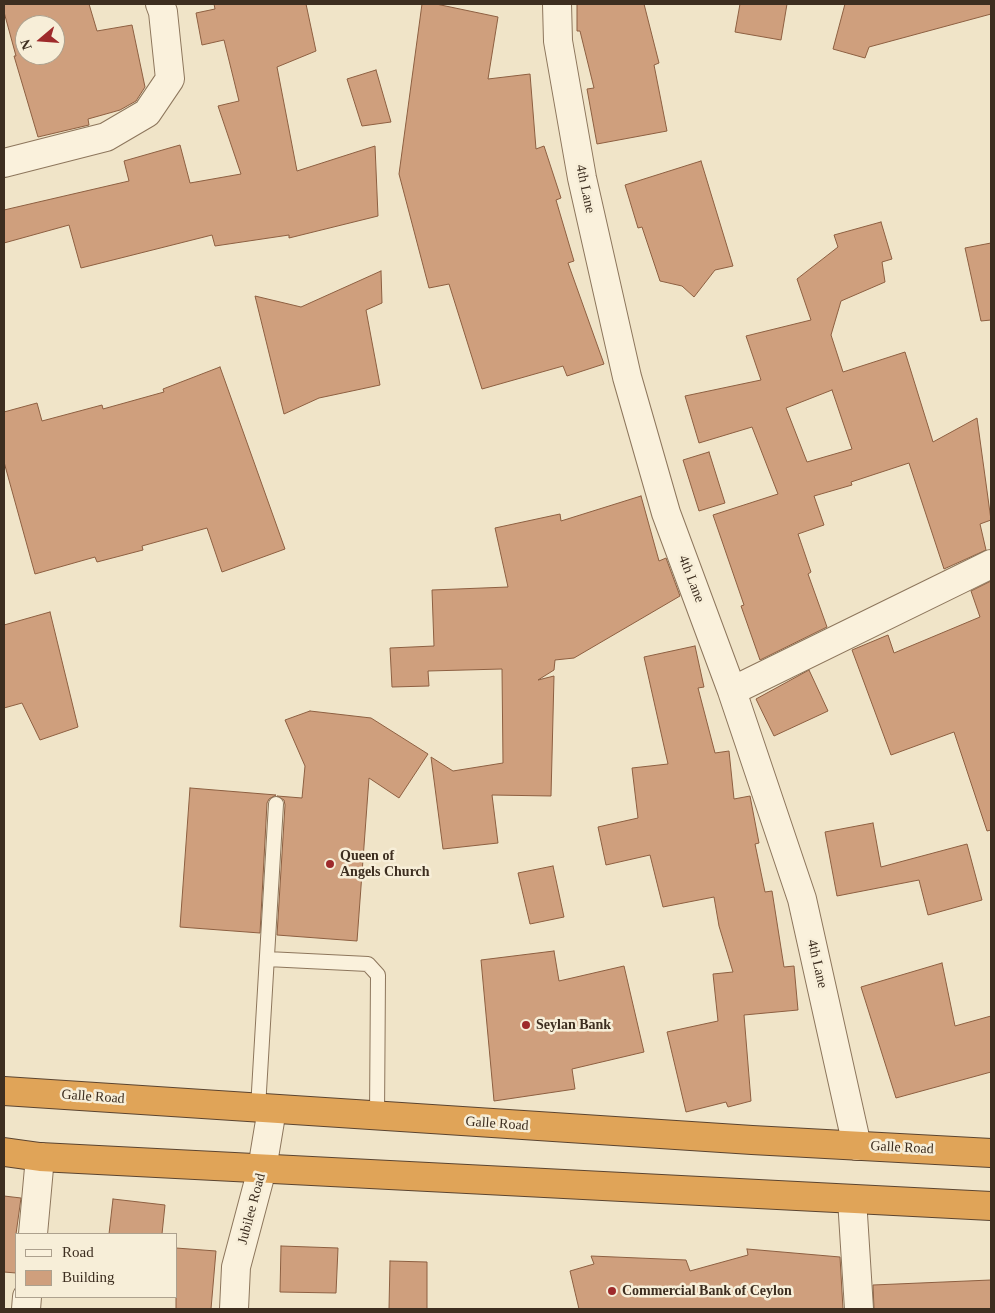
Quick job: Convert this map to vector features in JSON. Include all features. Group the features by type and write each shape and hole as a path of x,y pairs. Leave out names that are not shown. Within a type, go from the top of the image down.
{"highway":[{"name":"Galle Road","path":"4,1091 265,1109 991,1153"},
{"path":"4,1152 40,1157 991,1206"}],"street":[{"path":"4,163 106,136 147,113 170,79 163,12 160,4"},
{"name":"4th Lane","path":"557,4 558,41 582,178 627,377 666,513 732,690 802,899 857,1146"},
{"path":"732,690 991,564"},
{"name":"Jubilee Road","path":"234,1309 236,1267 262,1169 265,1109"},
{"path":"33,1233 40,1157"},
{"path":"852,1199 859,1309"}],"lane":[{"path":"265,1109 267,959 276,804"},
{"path":"267,959 368,964 378,975 377,1116"}],"building":[{"path":"4,4 89,4 97,31 132,25 145,87 136,101 120,110 88,119 89,125 38,137 17,65 65,65 65,15 15,15 15,52 4,12"},
{"path":"214,4 306,4 316,51 277,67 297,171 375,146 378,216 289,238 289,235 215,246 212,235 81,268 69,225 4,243 4,210 129,181 124,161 180,145 190,183 241,174 218,106 239,101 224,40 202,45 196,13 215,9"},
{"path":"422,4 436,4 498,17 488,79 530,74 536,149 544,146 561,198 556,200 574,261 568,263 604,364 567,376 563,366 482,389 449,284 429,288 399,174"},
{"path":"577,4 644,4 659,63 654,65 667,131 597,144 587,89 594,88 580,31 577,31"},
{"path":"740,4 787,4 781,40 735,32"},
{"path":"845,4 991,4 991,14 869,47 865,58 833,49"},
{"path":"376,70 391,122 362,126 347,79"},
{"path":"701,161 733,266 715,270 694,297 682,286 660,281 642,227 638,228 625,185"},
{"path":"881,222 892,259 882,262 885,282 841,301 831,335 843,372 905,352 933,442 977,418 991,520 980,524 986,550 944,569 909,463 851,482 852,485 814,496 824,525 798,534 811,572 808,574 827,627 760,660 741,606 744,605 713,515 778,494 752,427 699,443 685,396 761,380 746,336 811,320 797,279 838,247 834,235","holes":["832,390 852,449 807,462 786,408"]},
{"path":"991,243 991,320 981,321 965,248"},
{"path":"381,271 382,303 366,310 380,385 319,398 284,414 255,296 301,307"},
{"path":"220,367 285,549 222,572 207,528 142,546 143,550 97,562 95,557 35,574 4,462 4,412 37,403 42,421 102,405 103,409 164,392 163,389"},
{"path":"709,452 725,503 699,511 683,460"},
{"path":"641,496 659,561 666,558 680,596 574,658 555,660 554,670 538,680 554,676 551,796 492,795 498,843 443,849 431,757 453,771 503,763 502,669 428,671 429,686 392,687 390,648 434,646 432,590 508,587 495,528 560,514 561,521"},
{"path":"991,581 991,830 987,831 954,732 891,755 852,650 888,635 894,653 980,617 971,591"},
{"path":"50,612 78,727 40,740 22,703 4,708 4,625"},
{"path":"695,646 704,687 698,688 715,753 729,751 734,799 750,796 759,843 755,844 765,892 772,891 784,967 794,966 798,1010 744,1015 751,1101 728,1107 726,1102 686,1112 667,1032 718,1021 713,974 733,972 719,926 714,897 663,907 650,855 606,865 598,827 638,818 632,768 668,764 644,657"},
{"path":"809,670 828,711 774,736 756,699"},
{"path":"310,711 371,718 428,754 399,798 369,778 357,941 277,935 285,805 284,800 277,796 302,798 305,766 285,720"},
{"path":"190,788 276,795 269,799 267,803 260,933 180,927"},
{"path":"873,823 881,867 967,844 982,900 928,915 919,880 837,896 825,832"},
{"path":"553,866 564,917 530,924 518,873"},
{"name":"Seylan Bank","path":"554,951 559,981 624,966 644,1052 572,1069 575,1089 494,1101 481,960"},
{"path":"942,963 955,1026 991,1016 991,1072 896,1098 861,987"},
{"path":"4,1196 21,1198 15,1233 15,1273 4,1272"},
{"path":"113,1199 165,1205 162,1233 109,1233"},
{"path":"281,1246 338,1248 336,1293 280,1292"},
{"path":"178,1248 216,1251 211,1309 176,1309 176,1298 178,1298"},
{"path":"747,1249 840,1257 843,1309 579,1309 570,1271 594,1264 591,1256 686,1260 690,1271 748,1255"},
{"path":"390,1261 427,1262 427,1309 389,1309"},
{"path":"991,1280 991,1309 874,1309 873,1285"}],"place":[{"name":"Queen of Angels Church","path":"330,864"},
{"name":"Seylan Bank","path":"526,1025"},
{"name":"Commercial Bank of Ceylon","path":"612,1291"}]}
